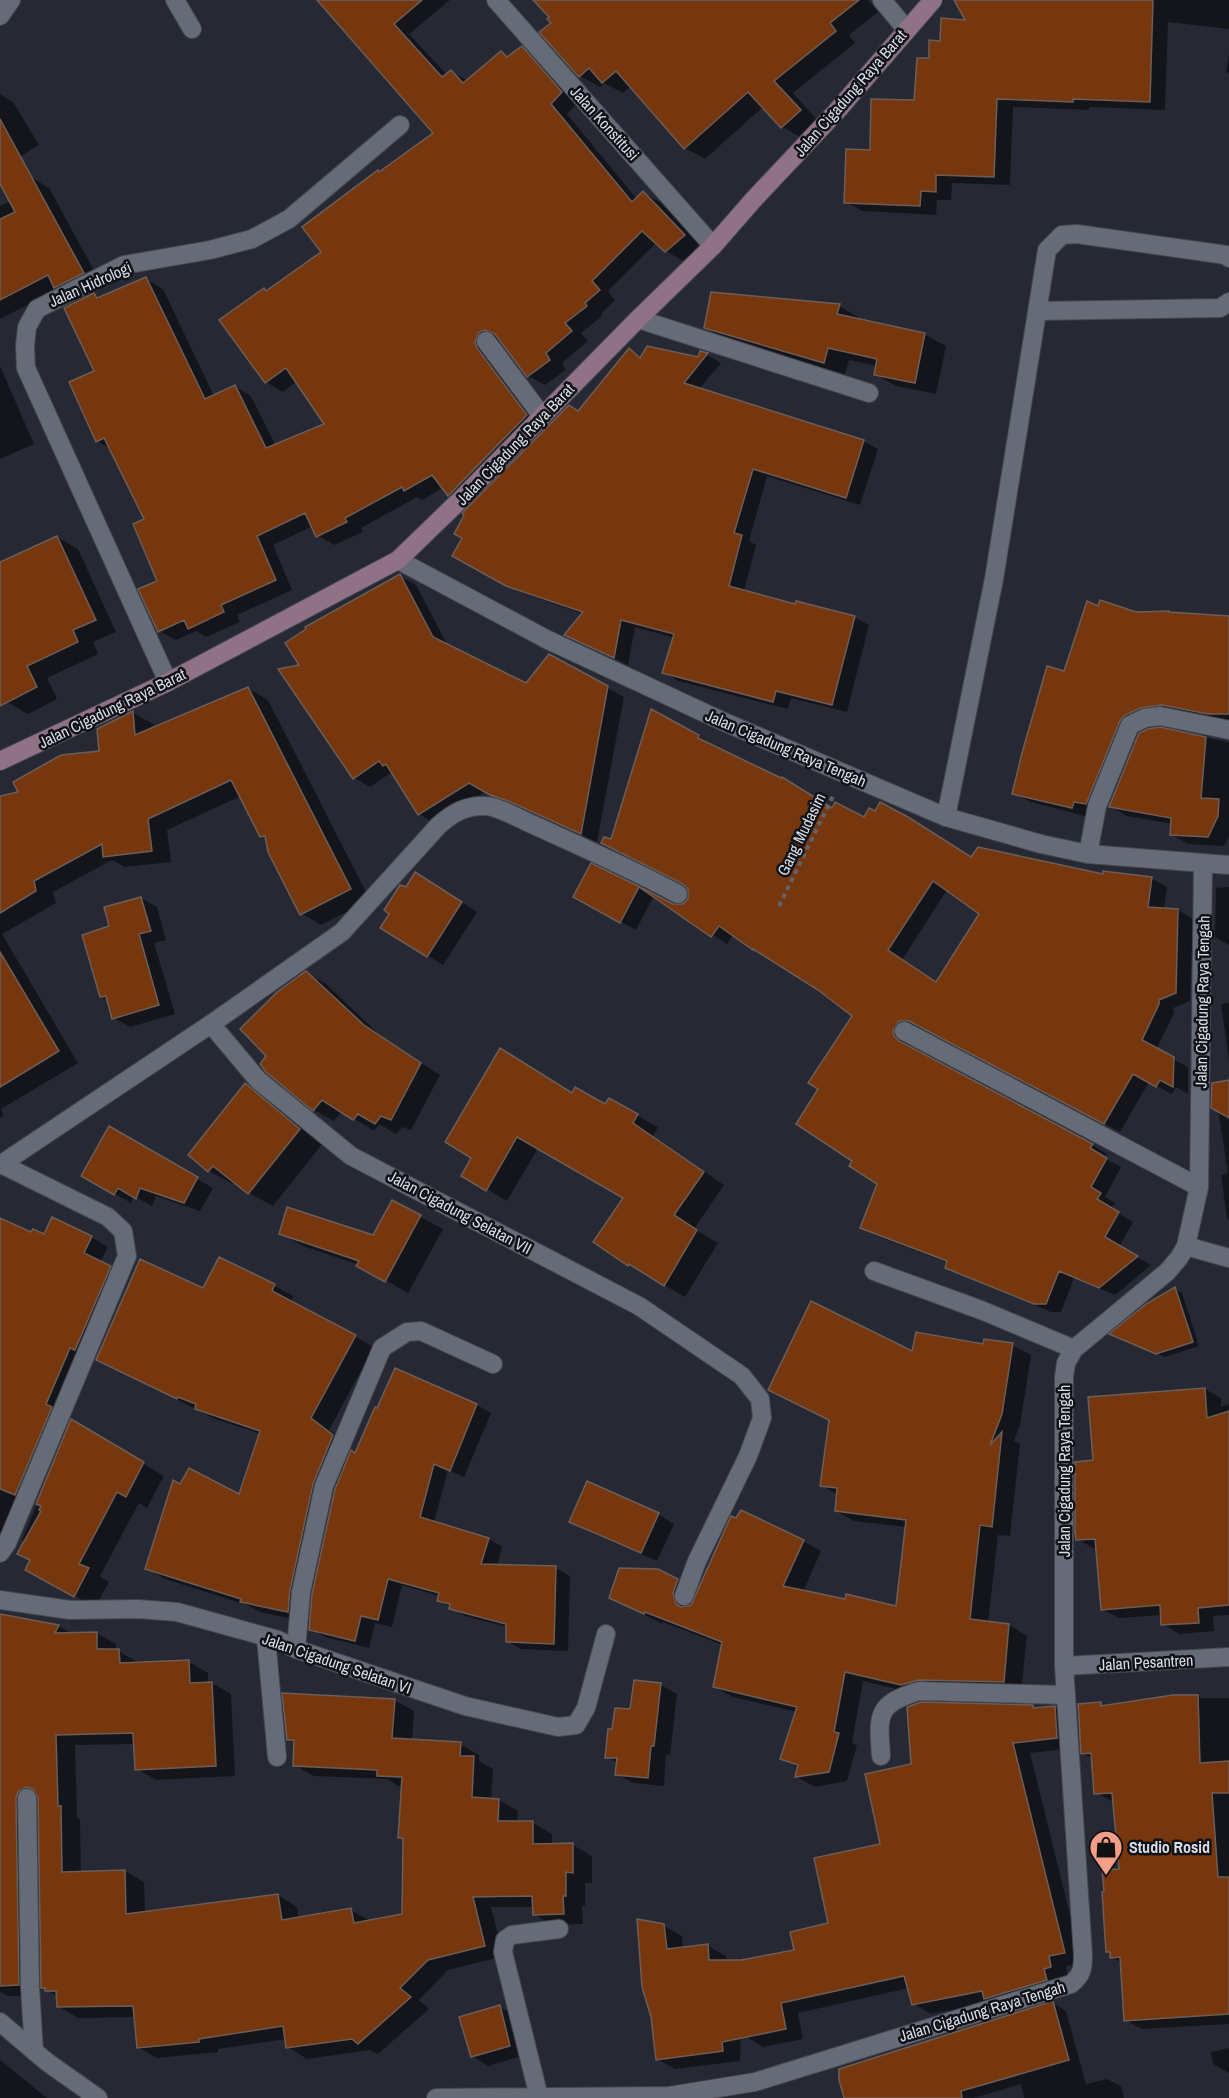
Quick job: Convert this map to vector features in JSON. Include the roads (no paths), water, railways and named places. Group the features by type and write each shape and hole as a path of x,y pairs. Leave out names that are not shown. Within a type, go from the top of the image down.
{"street":[{"path":"0,16 11,0"},
{"path":"175,0 192,29"},
{"name":"Jalan Konstitusi","path":"496,0 714,246"},
{"path":"882,0 906,29"},
{"name":"Jalan Cigadung Raya Barat","path":"0,761 168,682 398,560 714,246 836,112 933,0"},
{"name":"Jalan Hidrologi","path":"168,682 26,368 27,327 37,309 124,265 210,250 252,239 289,219 400,124"},
{"path":"946,817 994,579 1047,250 1062,235 1077,234 1226,255 1229,258"},
{"path":"1038,311 1220,308 1229,302"},
{"path":"638,319 869,393"},
{"path":"486,341 542,416"},
{"name":"Jalan Cigadung Raya Tengah","path":"398,560 548,640 722,721 946,817 1041,844 1088,854 1203,863 1199,1187 1185,1246 1179,1258 1167,1272 1074,1348 1066,1363 1063,1404 1064,1666 1083,1955 1083,1969 1079,1977 1071,1984 756,2090 669,2096 436,2098"},
{"path":"1088,854 1097,806 1130,725 1145,718 1160,716 1229,730"},
{"path":"0,1553 7,1543 127,1256 123,1231 108,1217 1,1164 211,1024 342,932 440,825 450,815 464,808 487,806 505,813 639,873 678,894"},
{"path":"1203,863 1229,865"},
{"name":"Jalan Cigadung Selatan VII","path":"211,1024 258,1080 351,1155 639,1306 742,1376 760,1399 762,1418 748,1456 697,1561 684,1596"},
{"path":"904,1031 1199,1187"},
{"path":"1185,1246 1229,1258"},
{"path":"874,1271 981,1310 1074,1348"},
{"path":"296,1649 301,1592 324,1486 382,1348 407,1332 421,1331 493,1364"},
{"name":"Jalan Cigadung Selatan VI","path":"0,1600 70,1610 138,1609 177,1612 278,1640 296,1649 465,1706 558,1727 576,1725 586,1708 606,1634"},
{"path":"266,1638 277,1757"},
{"name":"Jalan Pesantren","path":"1064,1666 1229,1657"},
{"path":"881,1756 879,1724 884,1708 897,1698 919,1691 1066,1695"},
{"path":"27,1798 30,1987 34,2051"},
{"path":"539,2097 503,1952 505,1940 513,1935 559,1929"},
{"path":"0,2022 46,2062 98,2098"}],"place":[{"name":"Studio Rosid","path":"1106,1876"}]}
